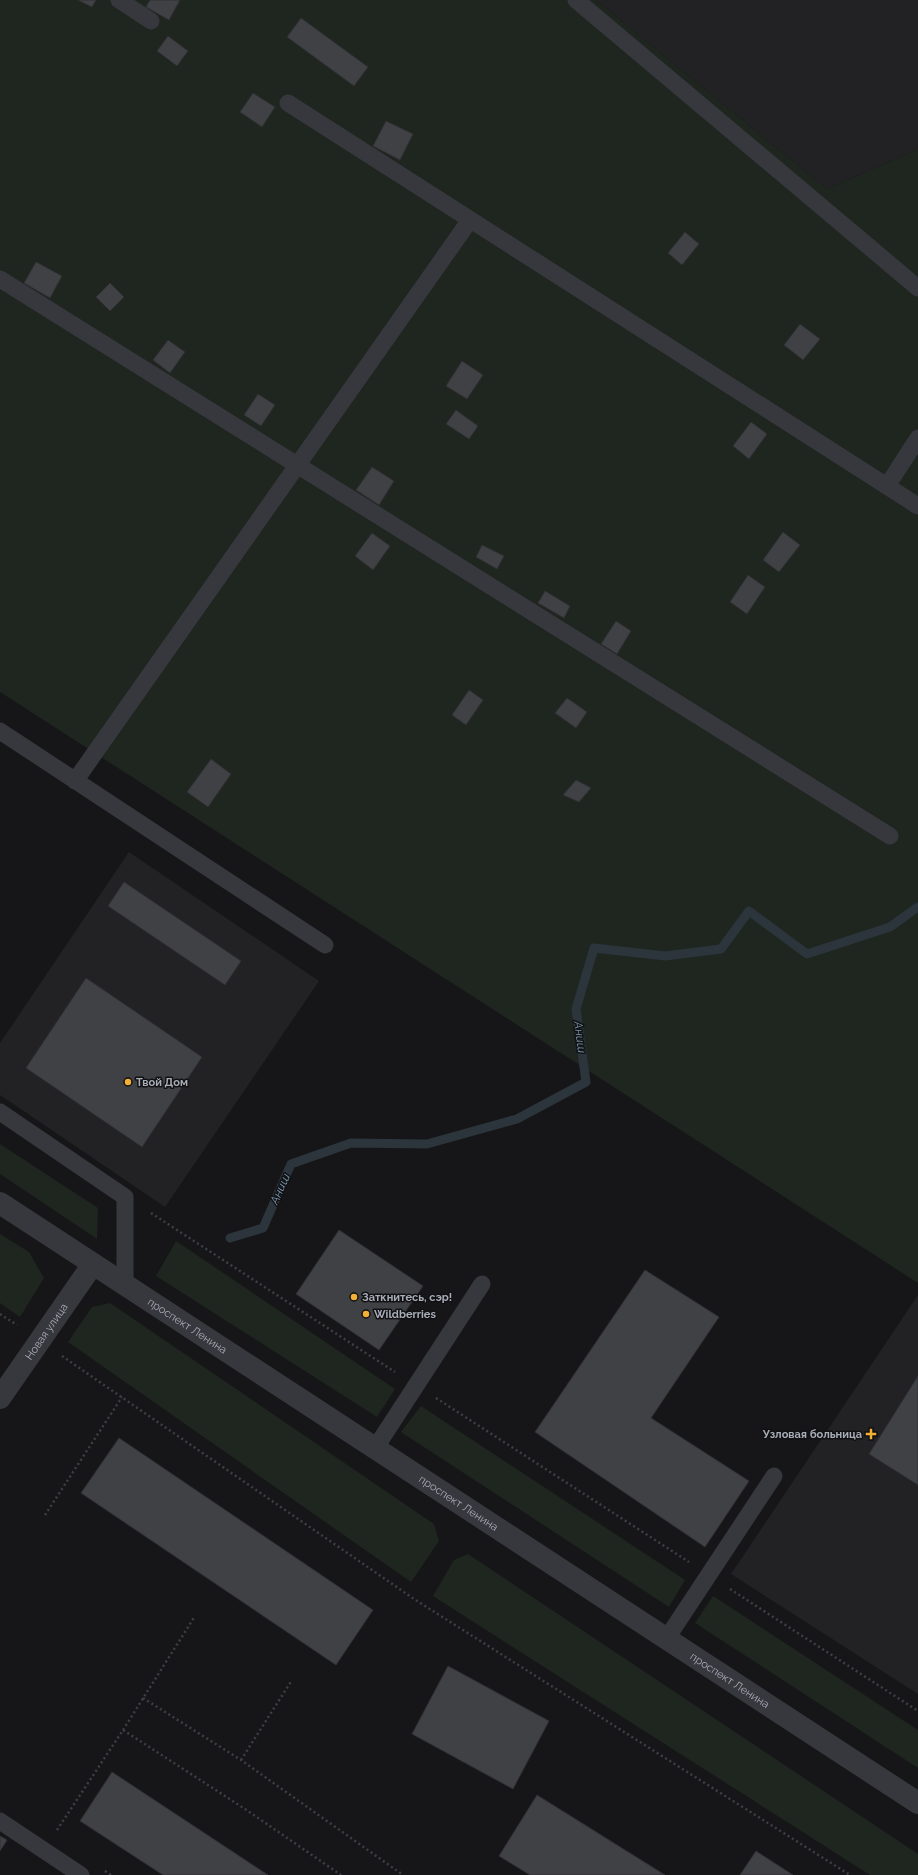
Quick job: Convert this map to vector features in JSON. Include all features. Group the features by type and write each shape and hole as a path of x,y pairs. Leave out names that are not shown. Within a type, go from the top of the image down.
{"street":[{"name":"проспект Ленина","path":"0,1203 376,1447 918,1803"},
{"name":"Новая улица","path":"0,1398 8,1369 39,1340 93,1264"}],"lane":[{"path":"118,0 151,21"},
{"path":"576,0 918,288"},
{"path":"288,103 918,506"},
{"path":"75,781 470,220"},
{"path":"0,279 890,836"},
{"path":"887,486 918,438"},
{"path":"0,731 325,945"},
{"path":"0,1112 125,1197 125,1284"},
{"path":"376,1447 482,1284"},
{"path":"667,1638 774,1476"},
{"path":"0,1821 81,1875"}],"path":[{"path":"125,1197 918,1711"},
{"path":"0,1314 414,1599 850,1875"},
{"path":"45,1515 122,1397"},
{"path":"44,1850 123,1730 195,1616"},
{"path":"241,1760 292,1680"},
{"path":"143,1698 241,1760 403,1875"},
{"path":"123,1730 245,1809 340,1875"}],"shaded area":[{"path":"0,0 596,0 827,189 918,149 918,1283 0,692"},
{"path":"596,0 918,0 918,149 827,189"},
{"path":"129,852 319,981 165,1207 0,1095 0,1043"},
{"path":"0,1144 98,1208 97,1239 0,1174"},
{"path":"0,1234 29,1252 44,1278 20,1317 0,1303"},
{"path":"176,1241 395,1389 377,1417 156,1276"},
{"name":"Узловая больница","path":"918,1295 918,1694 731,1574"},
{"path":"110,1303 434,1524 439,1541 411,1582 68,1342 92,1307"},
{"path":"421,1406 685,1580 669,1607 401,1432"},
{"path":"468,1554 918,1854 918,1875 870,1875 433,1596 454,1560"},
{"path":"713,1596 918,1730 918,1768 695,1623"}],"building":[{"path":"78,0 96,0 92,7"},
{"path":"150,0 180,0 169,20 146,7"},
{"path":"301,18 368,67 354,86 287,37"},
{"path":"168,36 188,51 177,66 157,51"},
{"path":"253,93 275,107 262,127 240,112"},
{"path":"386,121 413,134 400,160 373,146"},
{"path":"685,232 699,244 682,265 668,253"},
{"path":"36,262 62,276 50,298 24,283"},
{"path":"110,283 124,297 110,311 96,297"},
{"path":"800,324 820,339 803,360 784,345"},
{"path":"168,340 185,352 170,373 153,360"},
{"path":"462,361 483,375 467,399 446,386"},
{"path":"258,394 275,405 261,426 244,415"},
{"path":"456,410 478,426 469,439 446,424"},
{"path":"751,422 767,434 749,459 733,446"},
{"path":"372,467 394,481 379,505 356,490"},
{"path":"783,532 800,545 779,572 763,560"},
{"path":"372,533 390,546 373,570 355,556"},
{"path":"482,545 504,556 497,569 476,557"},
{"path":"748,575 765,587 747,614 730,602"},
{"path":"545,591 570,606 564,618 538,603"},
{"path":"616,621 631,631 617,654 601,644"},
{"path":"469,690 483,700 466,725 452,715"},
{"path":"567,698 587,712 576,728 555,713"},
{"path":"211,759 231,774 208,807 187,792"},
{"path":"576,780 591,788 579,802 563,795"},
{"path":"124,882 241,961 225,985 108,906"},
{"path":"86,978 202,1057 142,1147 26,1068"},
{"path":"339,1230 423,1286 379,1350 296,1294"},
{"path":"645,1270 719,1317 651,1418 749,1481 705,1547 535,1432"},
{"path":"918,1376 918,1485 869,1454"},
{"path":"119,1438 373,1610 336,1665 81,1493"},
{"path":"448,1666 549,1721 513,1789 412,1734"},
{"path":"112,1772 268,1875 163,1875 80,1821"},
{"path":"537,1795 665,1875 530,1875 499,1856"},
{"path":"0,1836 7,1840 0,1851"},
{"path":"756,1851 793,1875 740,1875"}],"waterway":[{"name":"Аниш","path":"230,1238 263,1228 291,1164 351,1143 427,1144 517,1119 586,1082 576,1009 594,948 665,956 721,949 749,911 807,954 890,927 918,907"}],"place":[{"name":"Твой Дом","path":"128,1082"},
{"name":"Заткнитесь, сэр!","path":"354,1297"},
{"name":"Wildberries","path":"366,1314"},
{"name":"Узловая больница","path":"871,1434"}]}
